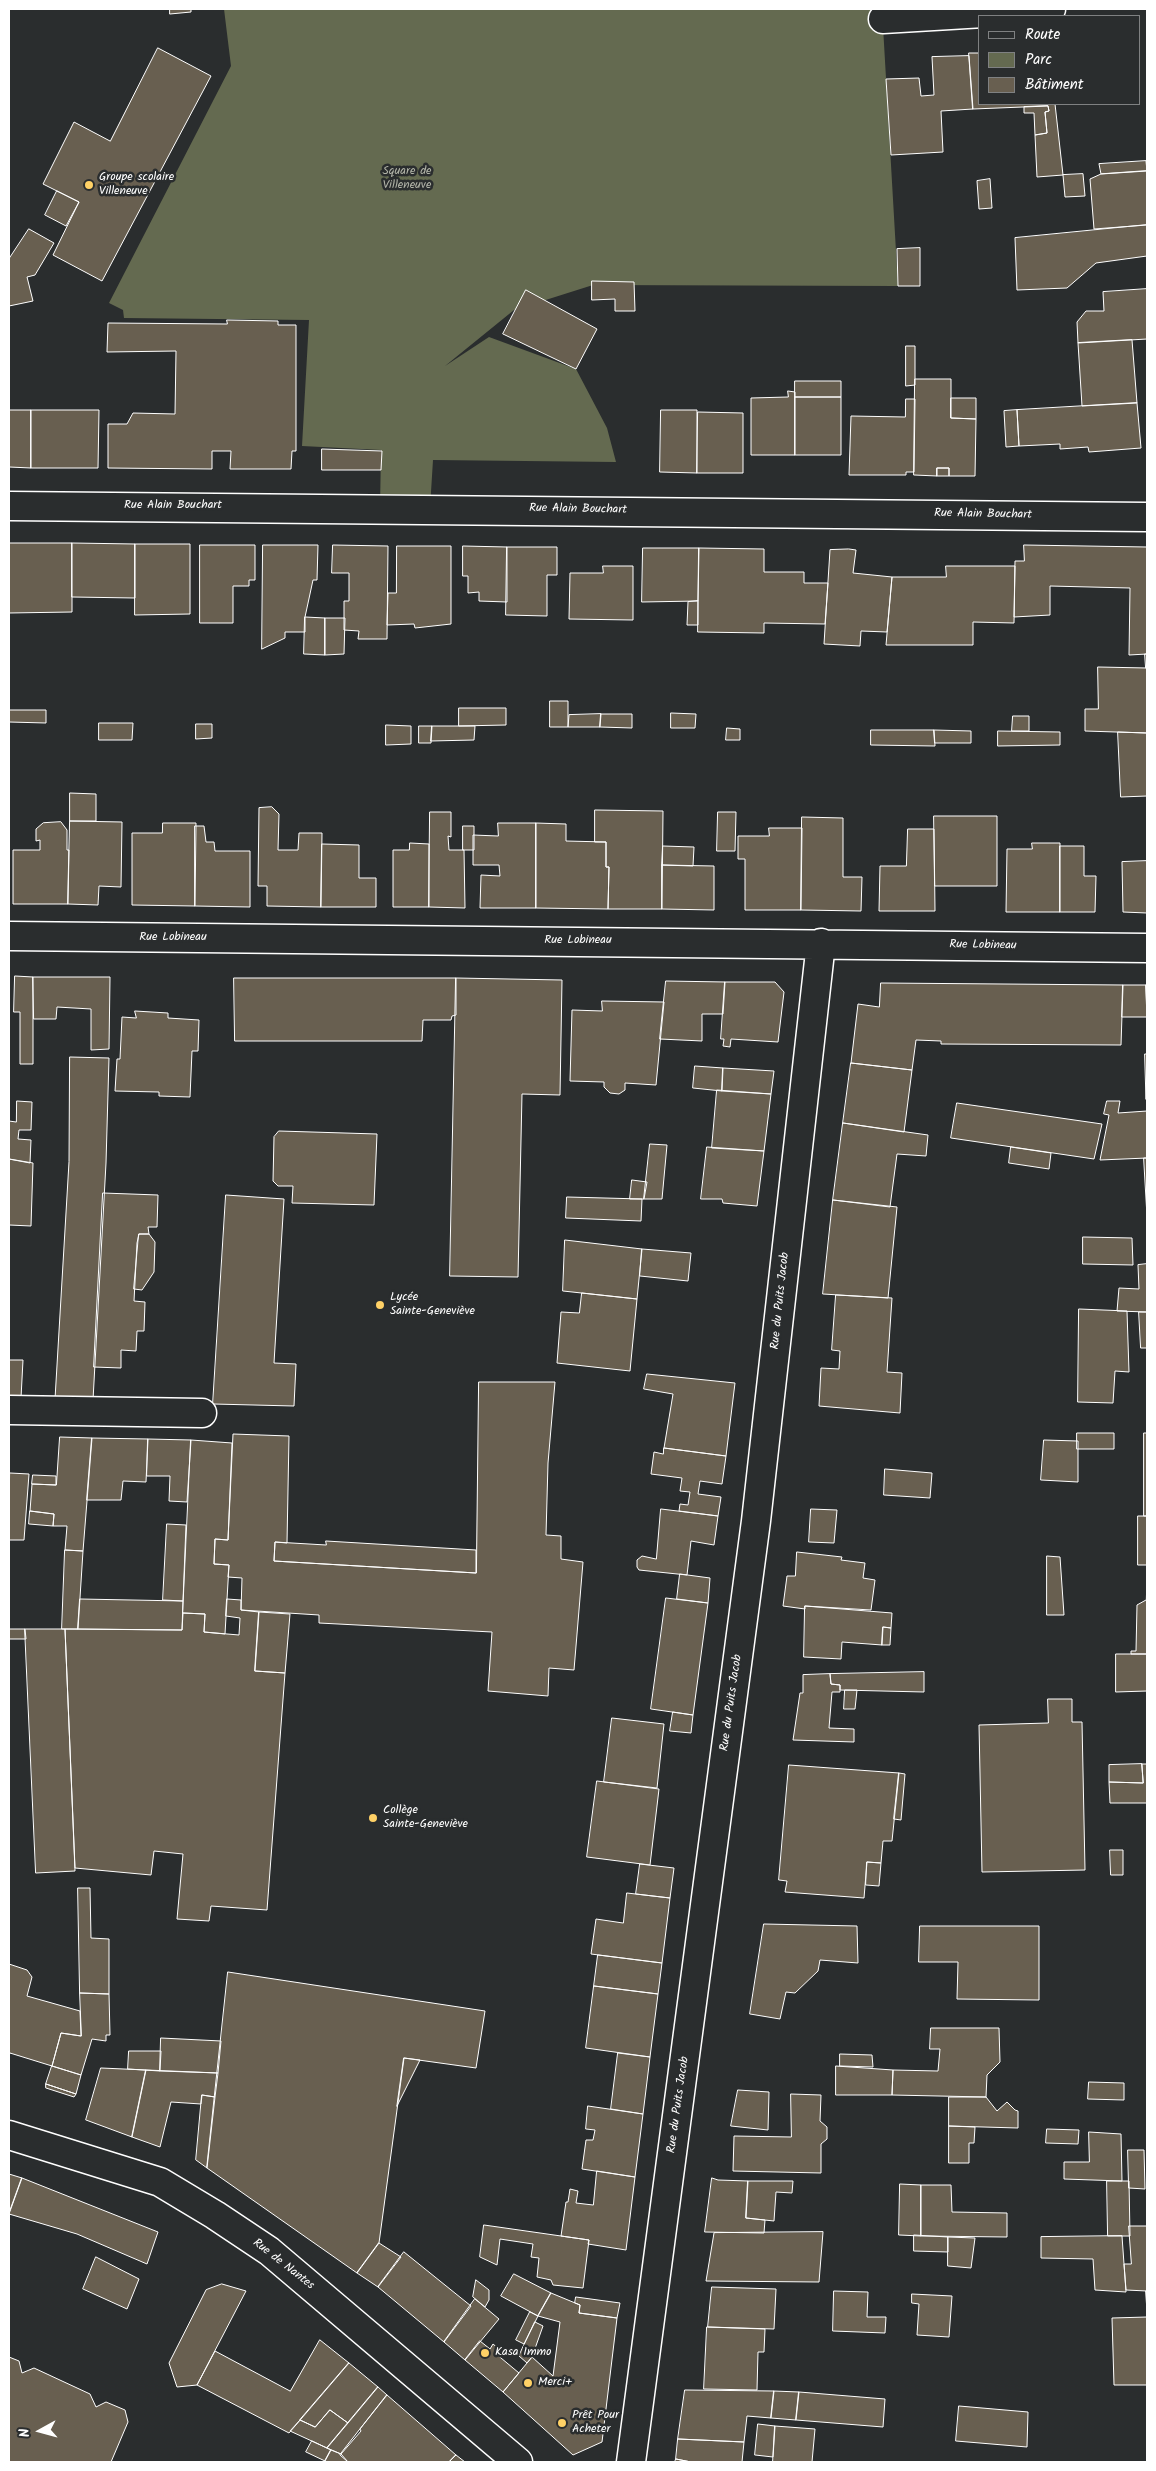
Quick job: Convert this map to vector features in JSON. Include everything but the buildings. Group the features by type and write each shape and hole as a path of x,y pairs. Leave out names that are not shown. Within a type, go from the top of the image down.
{"street":[{"path":"883,19 1051,9"},
{"name":"Rue Alain Bouchart","path":"9,506 1147,517"},
{"name":"Rue Lobineau","path":"9,936 821,943 1147,948"},
{"name":"Rue du Puits Jacob","path":"631,2462 756,1521 821,943"},
{"path":"9,1410 202,1413"},
{"name":"Rue de Nantes","path":"9,2135 160,2182 215,2215 269,2251 518,2462"}],"green space":[{"name":"Square de Villeneuve","path":"224,9 882,9 898,286 593,285 514,310 445,366 489,337 576,369 607,428 616,462 433,460 430,508 380,508 381,450 302,446 309,320 124,318 123,310 109,303 231,66"}],"place":[{"name":"Groupe scolaire Villeneuve","path":"89,185"},
{"name":"Lycée Sainte-Geneviève","path":"380,1305"},
{"name":"Collège Sainte-Geneviève","path":"373,1818"},
{"name":"Kasa Immo","path":"485,2353"},
{"name":"Merci+","path":"528,2383"},
{"name":"Prêt Pour Acheter","path":"562,2423"}]}
